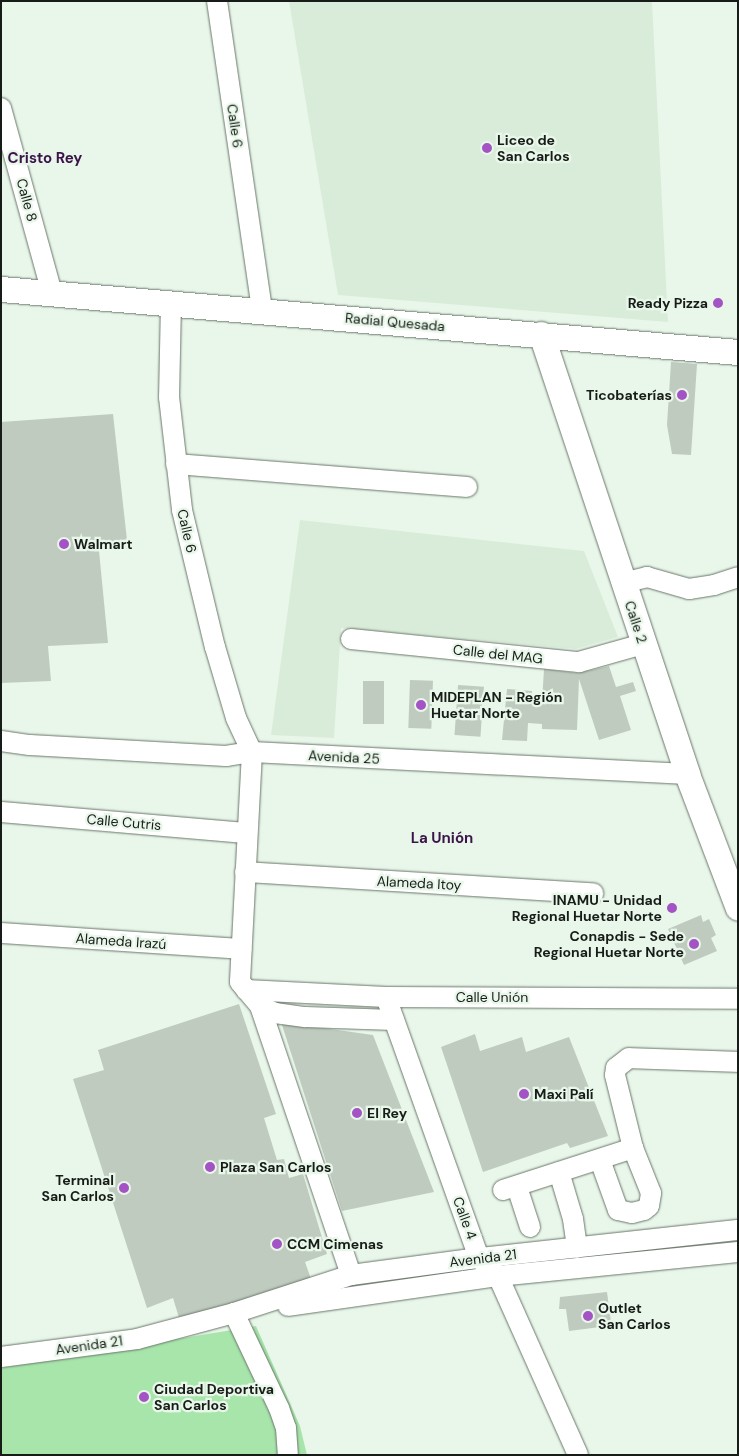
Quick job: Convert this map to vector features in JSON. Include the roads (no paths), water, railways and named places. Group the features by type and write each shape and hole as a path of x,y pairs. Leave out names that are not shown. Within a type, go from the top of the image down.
{"main road":[{"name":"Radial Quesada","path":"7,288 738,352"},
{"name":"Calle 2","path":"542,334 687,774 738,908"}],"street":[{"name":"Calle 6","path":"216,1 262,310"},
{"name":"Calle 8","path":"1,108 52,293"},
{"name":"Calle 6","path":"171,302 168,397 182,510 215,647 236,718 252,752"},
{"path":"176,464 467,487"},
{"path":"623,583 647,577 689,589 714,585 738,577"},
{"name":"Calle del MAG","path":"351,639 579,662 643,644"},
{"name":"Avenida 25","path":"1,741 30,745 226,756 252,752 687,774"},
{"path":"252,752 240,982 260,1006 351,1275"},
{"name":"Calle Cutris","path":"1,812 248,833"},
{"name":"Alameda Itoy","path":"245,872 593,893"},
{"name":"Alameda Irazú","path":"1,933 241,949"},
{"name":"Calle Unión","path":"246,990 386,997 738,999"},
{"name":"Calle 4","path":"386,997 479,1258 498,1276 578,1455"},
{"path":"260,1006 275,1013 306,1017 394,1020"},
{"path":"600,1160 618,1210 632,1213 644,1210 649,1206 651,1193 634,1148 615,1075 616,1068 622,1062 629,1058 644,1057 738,1062"},
{"path":"530,1228 510,1189 634,1148"},
{"path":"560,1172 573,1219 576,1248"},
{"name":"Avenida 21","path":"1,1357 137,1339 234,1313 351,1275 479,1258 738,1230"},
{"name":"Avenida 21","path":"234,1313 498,1276 738,1252"},
{"path":"234,1313 280,1408 286,1428 288,1455"}],"place":[{"name":"Liceo de San Carlos","path":"487,148"},
{"name":"Ready Pizza","path":"718,303"},
{"name":"Ticobaterías","path":"682,395"},
{"name":"Walmart","path":"64,544"},
{"name":"MIDEPLAN - Región Huetar Norte","path":"421,705"},
{"name":"INAMU - Unidad Regional Huetar Norte","path":"672,908"},
{"name":"Conapdis - Sede Regional Huetar Norte","path":"694,944"},
{"name":"Maxi Palí","path":"524,1094"},
{"name":"El Rey","path":"357,1113"},
{"name":"Plaza San Carlos","path":"210,1167"},
{"name":"Terminal San Carlos","path":"124,1188"},
{"name":"CCM Cimenas","path":"277,1244"},
{"name":"Outlet San Carlos","path":"588,1316"},
{"name":"Ciudad Deportiva San Carlos","path":"144,1397"}],"district":[{"name":"Cristo Rey","path":"45,159"},
{"name":"La Unión","path":"442,839"}]}
